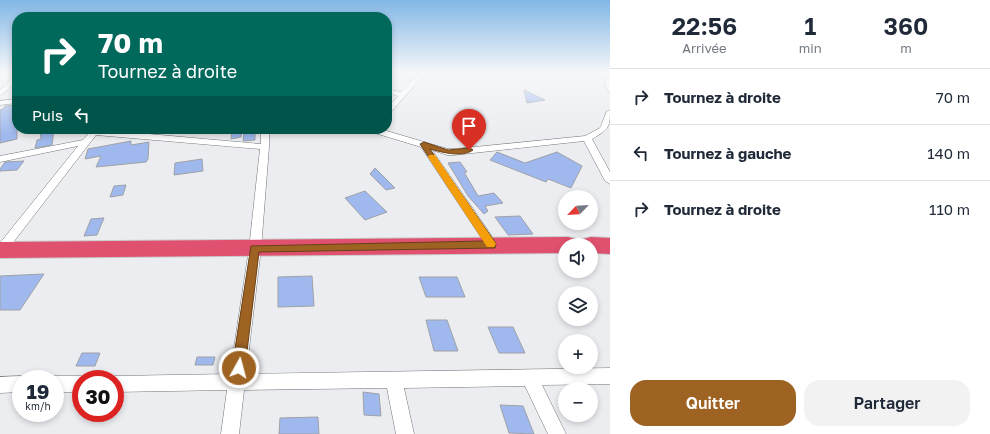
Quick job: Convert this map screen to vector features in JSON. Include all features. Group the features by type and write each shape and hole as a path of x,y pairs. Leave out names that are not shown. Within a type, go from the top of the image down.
{"highway":[{"path":"0,250 254,249 558,245"},
{"path":"598,245 610,246"}],"street":[{"path":"396,93 403,95"},
{"path":"392,106 403,95"},
{"path":"0,103 12,101"},
{"path":"389,134 447,152 454,152 587,138 607,129 610,113"},
{"path":"0,250 92,134"},
{"path":"135,134 265,147"},
{"path":"230,434 254,249 265,147 265,134"},
{"path":"587,138 610,181"},
{"path":"0,159 85,142"},
{"path":"424,144 492,245"},
{"path":"124,384 610,376"},
{"path":"530,378 557,434"},
{"path":"394,380 405,434"},
{"path":"0,385 12,384"}],"building":[{"path":"525,93 531,93 545,100 527,103"},
{"path":"12,105 12,134 17,134 17,139 0,143 0,110 5,106"},
{"path":"40,134 53,134 52,145 35,148 37,140 41,139"},
{"path":"232,134 241,134 241,137 231,139"},
{"path":"244,134 255,134 255,140 243,141"},
{"path":"131,141 131,145 149,142 148,159 146,162 96,167 101,156 85,159 88,149"},
{"path":"497,152 525,163 557,152 582,166 571,188 548,179 546,182 490,160"},
{"path":"202,159 203,171 174,175 175,163"},
{"path":"24,161 17,170 0,171 5,162"},
{"path":"460,162 467,172 464,172 478,196 494,193 503,203 485,206 488,211 484,214 468,196 448,163"},
{"path":"375,168 395,188 386,190 370,174"},
{"path":"126,185 123,195 110,197 114,186"},
{"path":"365,191 387,212 365,220 345,198"},
{"path":"520,216 533,234 508,235 495,217"},
{"path":"104,218 97,235 84,236 91,219"},
{"path":"44,274 20,310 0,310 0,276"},
{"path":"312,276 314,306 278,307 278,277"},
{"path":"419,277 457,277 465,297 426,297"},
{"path":"426,320 447,320 458,351 434,351"},
{"path":"488,327 513,327 525,353 499,353"},
{"path":"82,353 100,353 95,366 76,366"},
{"path":"197,357 215,357 213,365 195,365"},
{"path":"363,392 379,394 381,416 364,415"},
{"path":"500,405 523,406 534,434 509,433"},
{"path":"318,417 319,434 279,434 280,418"}],"slow traffic":[{"path":"432,157 491,244"}],"route":[{"path":"239,368 254,249 492,245 424,144 447,152 469,150"}]}
